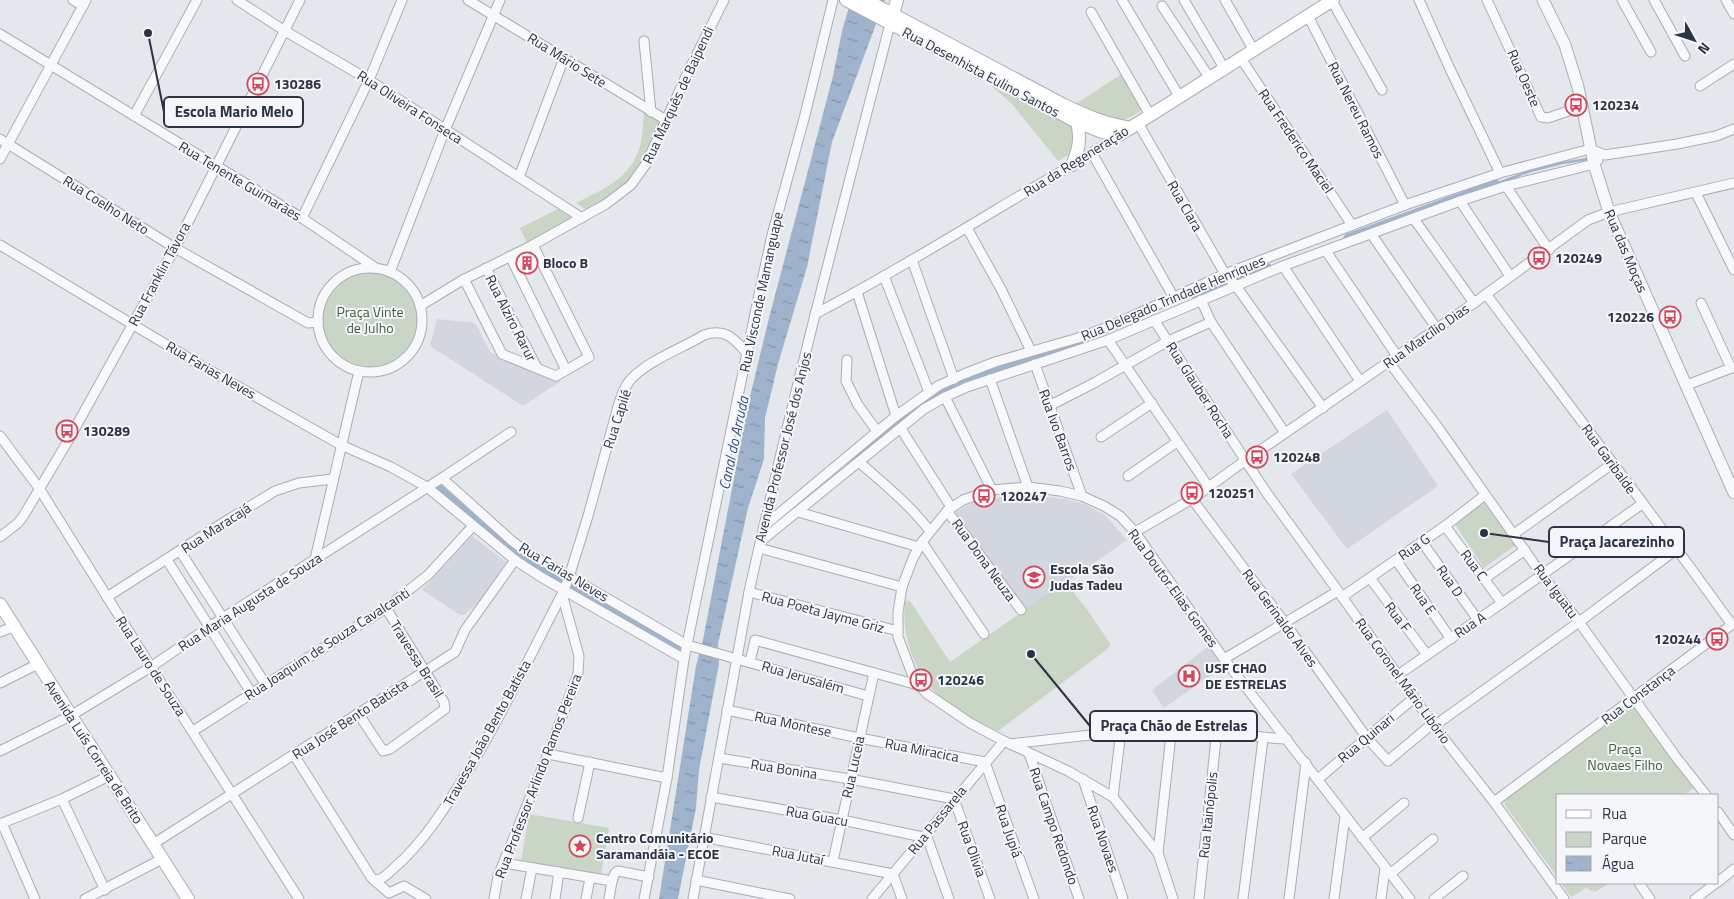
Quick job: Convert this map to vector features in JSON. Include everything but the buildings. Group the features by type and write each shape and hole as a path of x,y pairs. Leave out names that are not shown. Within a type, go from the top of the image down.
{"main road":[{"name":"Rua Desenhista Eulino Santos","path":"846,0 888,17 1094,119 1111,125 1134,126"},
{"name":"Rua Desenhista Eulino Santos","path":"866,0 888,17 1077,122 1106,133 1119,135"},
{"name":"Avenida Professor José dos Anjos","path":"888,17 897,0"},
{"name":"Rua da Regeneração","path":"1119,135 1240,57 1332,1"},
{"path":"1072,165 1080,142 1077,122"},
{"name":"Avenida Luís Correia de Brito","path":"0,604 188,899"}],"street":[{"path":"0,159 4,141 51,64 85,3 73,0"},
{"path":"134,116 197,0"},
{"name":"Rua Oliveira Fonseca","path":"237,0 368,80 582,218"},
{"name":"Rua Franklin Távora","path":"0,537 18,523 24,515 69,439 175,248 300,0"},
{"path":"302,218 368,80 402,0"},
{"name":"Rua Mário Sete","path":"468,0 666,120"},
{"path":"390,272 445,130 500,0"},
{"name":"Rua Marquês de Baipendi","path":"420,306 486,268 582,218 618,196 638,177 646,164 724,0"},
{"name":"Rua Visconde Mamanguape","path":"691,646 772,235 805,115 833,0"},
{"path":"1122,0 1179,96"},
{"path":"1184,0 1224,68"},
{"path":"1225,0 1253,49"},
{"path":"1419,0 1500,173"},
{"name":"Rua Oeste","path":"1487,0 1541,116 1548,118 1583,106"},
{"name":"Rua das Moças","path":"1543,0 1565,45 1583,106 1590,149 1609,212 1734,493"},
{"path":"1622,0 1651,52"},
{"path":"1654,0 1685,56"},
{"path":"1726,0 1734,14"},
{"path":"1332,1 1382,90"},
{"path":"1162,6 1209,77"},
{"path":"1092,12 1150,115"},
{"name":"Rua Nereu Ramos","path":"1308,16 1405,205"},
{"name":"Avenida Professor José dos Anjos","path":"693,899 749,592 888,17"},
{"name":"Rua Tenente Guimarães","path":"0,34 302,218 376,268"},
{"path":"644,41 651,112"},
{"name":"Rua Frederico Maciel","path":"1240,57 1352,226"},
{"path":"519,177 564,58"},
{"path":"1700,86 1734,64"},
{"name":"Rua Clara","path":"1134,126 1231,280 1323,408"},
{"path":"1590,149 1605,155 1677,144 1716,136 1734,129"},
{"name":"Rua da Regeneração","path":"815,314 857,292 967,228 1119,135"},
{"name":"Rua Coelho Neto","path":"4,141 175,248 308,322 318,322"},
{"name":"Rua Delegado Trindade Henriques","path":"760,544 924,409 945,397 990,379 1108,340 1201,300 1231,280 1352,226 1405,205 1500,173 1590,149"},
{"path":"1092,153 1174,298"},
{"path":"1594,164 1605,155"},
{"name":"Rua Delegado Trindade Henriques","path":"764,526 896,416 929,392 954,378 995,362 1085,335 1174,298 1283,266 1372,235 1460,201 1506,186 1594,164"},
{"name":"Rua Marcílio Dias","path":"1135,532 1192,499 1208,486 1474,303 1588,220 1609,212 1734,183"},
{"path":"1506,186 1549,250"},
{"path":"1696,193 1734,270"},
{"path":"1460,201 1510,276"},
{"path":"1414,219 1474,303"},
{"path":"967,228 1001,289 1031,351"},
{"path":"1372,235 1436,329"},
{"name":"Rua Farias Neves","path":"0,245 202,366 341,445 391,467 427,487 515,560 691,646 728,655"},
{"path":"464,280 502,354 556,376 589,358 533,245"},
{"path":"1326,251 1398,356"},
{"path":"510,256 566,370"},
{"path":"912,260 954,378"},
{"path":"1283,266 1360,381"},
{"path":"366,268 376,268 390,272 405,282 414,293 420,306 422,321 416,345 404,359 391,368 374,372 359,371 344,365 331,354 322,338 318,322 320,306 324,296 339,279 350,272 366,268"},
{"name":"Rua Alziro Rarur","path":"486,268 537,368"},
{"path":"884,276 929,392"},
{"path":"857,292 896,416"},
{"name":"Rua Garibalde","path":"1486,294 1733,624"},
{"path":"1201,300 1211,322 1285,433"},
{"path":"1687,385 1733,367 1702,303"},
{"name":"Rua Glauber Rocha","path":"1154,320 1246,460"},
{"path":"1049,406 1168,341 1211,322"},
{"name":"Rua Capilé","path":"566,586 621,396 631,379 645,368 704,335 714,332 722,332 732,337 748,353"},
{"path":"1108,340 1208,486"},
{"path":"847,360 846,381 858,405 878,431"},
{"name":"Rua Iguatu","path":"1389,362 1437,426 1542,575 1579,622 1676,757 1705,794"},
{"name":"Rua Ivo Barros","path":"1035,364 1082,496"},
{"path":"315,559 359,371"},
{"path":"990,379 1028,487"},
{"path":"945,397 992,490"},
{"path":"1101,437 1152,403"},
{"name":"Rua Dona Neuza","path":"901,429 949,509 1021,610"},
{"path":"427,487 511,432"},
{"name":"Rua Lauro de Souza","path":"0,436 39,488 299,899"},
{"path":"1128,476 1177,442"},
{"name":"Rua Coronel Mário Libório","path":"1246,460 1266,492 1433,725 1494,802 1564,899"},
{"path":"860,462 898,496 930,531"},
{"path":"1514,534 1612,464"},
{"name":"Rua Farias Neves","path":"442,478 512,542 538,559 566,586 684,659"},
{"name":"Rua Maracajá","path":"107,597 276,491 299,483 333,479"},
{"name":"Rua Maria Augusta de Souza","path":"0,751 72,716 427,487"},
{"name":"Rua Doutor Elias Gomes","path":"1173,899 1158,853 1113,797 1082,779 1007,743 948,709 918,685 907,662 898,631 898,612 902,587 921,544 930,531 949,509 963,500 992,490 1028,487 1082,496 1120,516 1135,532 1224,659 1410,899"},
{"name":"Rua G","path":"1224,659 1285,623 1370,578 1445,526 1485,495"},
{"name":"Rua Gerinaldo Alves","path":"1192,499 1285,623 1367,738 1388,761 1433,725"},
{"name":"Rua A","path":"1398,675 1502,604 1642,504"},
{"path":"798,512 921,544 984,634"},
{"name":"Rua Joaquim de Souza Cavalcanti","path":"193,731 386,608 428,575 473,526"},
{"name":"Rua C","path":"1445,526 1502,604"},
{"name":"Rua D","path":"1422,542 1478,620"},
{"path":"760,544 902,587"},
{"path":"1433,725 1579,622 1677,549"},
{"path":"1484,579 1525,550"},
{"path":"180,551 266,685"},
{"path":"167,560 252,694"},
{"name":"Rua José Bento Batista","path":"154,844 455,652 465,630 515,560"},
{"name":"Rua E","path":"1396,560 1451,639"},
{"name":"Rua F","path":"1370,578 1427,655"},
{"name":"Rua Professor Arlindo Ramos Pereira","path":"494,899 498,876 548,754 579,666 579,656 566,586"},
{"name":"Travessa João Bento Batista","path":"372,878 383,878 408,855 439,817 480,752 566,586"},
{"name":"Rua Poeta Jayme Griz","path":"749,592 898,631"},
{"name":"Travessa Brasil","path":"358,713 383,751 390,749 445,709 444,702 386,608"},
{"name":"Rua Constança","path":"1494,802 1733,624"},
{"path":"0,632 13,627"},
{"path":"750,662 755,640 918,685"},
{"path":"644,899 667,778 684,659 691,646"},
{"name":"Rua Jerusalém","path":"728,655 868,696"},
{"path":"0,683 38,664"},
{"name":"Rua Luceia","path":"833,861 874,674"},
{"name":"Rua Quinari","path":"1318,779 1414,698"},
{"name":"Rua Montese","path":"727,710 859,738"},
{"path":"1007,743 1172,726 1217,730 1263,739 1286,739"},
{"path":"1158,853 1172,726"},
{"name":"Rua Itainópolis","path":"1199,899 1217,730"},
{"path":"1113,797 1121,731"},
{"name":"Rua Miracica","path":"859,738 985,762"},
{"path":"1242,899 1263,739"},
{"name":"Rua Passarela","path":"872,899 985,762 1007,743"},
{"name":"Rua Campo Redondo","path":"1029,753 1080,899"},
{"path":"548,754 667,778"},
{"path":"294,755 372,878 389,894 404,886 426,899"},
{"name":"Rua Bonina","path":"719,758 850,779 954,799"},
{"path":"578,818 590,762"},
{"name":"Rua Jupiá","path":"985,762 1034,899"},
{"path":"1289,899 1306,764"},
{"path":"35,899 1,824 62,799 109,776"},
{"name":"Rua Novaes","path":"1082,779 1123,899"},
{"name":"Rua Guacu","path":"711,797 925,835"},
{"path":"62,799 106,890"},
{"name":"Rua Olivia","path":"954,799 990,899"},
{"path":"1362,838 1404,803"},
{"path":"1719,813 1734,835"},
{"path":"1334,899 1345,816"},
{"path":"925,835 949,899"},
{"name":"Rua Jutaí","path":"703,837 893,874"},
{"path":"1381,899 1388,871 1433,839"},
{"path":"86,899 162,859"},
{"path":"504,863 612,881"},
{"path":"526,899 532,868"},
{"path":"1719,880 1734,869"},
{"path":"609,899 612,881 618,871 648,877"},
{"path":"555,899 559,872"},
{"path":"893,874 902,899"},
{"path":"1434,899 1463,876"},
{"path":"586,899 590,878"},
{"path":"696,880 790,899"},
{"path":"1640,884 1650,899"},
{"path":"1694,899 1714,884"}],"shaded area":[{"path":"437,319 475,323 491,353 561,381 523,406 430,346"},
{"path":"1387,410 1438,486 1347,549 1291,474"},
{"name":"Escola São Judas Tadeu","path":"1032,495 1066,499 1087,505 1106,516 1127,540 1022,613 949,518 964,507 979,500"},
{"path":"472,536 506,562 488,589 487,595 464,615 460,615 422,590"},
{"name":"USF CHAO DE ESTRELAS","path":"1210,645 1224,666 1164,708 1152,690"}],"green space":[{"path":"1123,73 1143,109 1126,119 1120,120 1101,115 1076,104"},
{"path":"988,78 1070,125 1075,133 1073,152 1058,161 1012,104 987,82"},
{"path":"644,111 660,121 660,127 634,180 588,211 576,203 597,193 615,181 636,157 641,142"},
{"path":"562,207 574,216 571,220 527,243 520,228"},
{"name":"Praça Vinte de Julho","path":"370,268 390,272 399,277 413,291 418,300 422,320 418,340 413,349 399,363 390,368 370,372 350,368 341,363 327,349 322,340 318,320 322,300 327,291 341,277 350,272"},
{"path":"1485,498 1517,544 1484,568 1453,521"},
{"path":"1065,582 1086,608 1111,645 998,731 963,714 936,693 925,680 910,650 906,634 905,600 910,601 950,662"},
{"name":"Praça Novaes Filho","path":"1632,706 1636,708 1694,788 1685,794 1556,794 1556,875 1505,805 1505,799"},
{"path":"529,814 609,828 601,874 521,861"},
{"path":"1562,884 1608,884 1595,892 1586,888 1571,897"}],"water":[{"path":"851,0 885,0 832,142 807,267 778,364 765,418 764,459 748,508 718,644 719,664 699,770 696,808 678,899 659,899 696,666 703,640 748,405"}],"waterway":[{"path":"1496,184 1530,171 1588,159"},
{"path":"1348,238 1496,184"},
{"path":"1197,298 1268,268"},
{"path":"853,457 935,395 967,381 1083,344"},
{"path":"439,489 514,554 678,649"}],"place":[{"name":"Escola Mario Melo","path":"148,33"},
{"name":"130286","path":"258,84"},
{"name":"120234","path":"1576,105"},
{"name":"120249","path":"1539,258"},
{"name":"Bloco B","path":"527,263"},
{"name":"120226","path":"1670,317"},
{"name":"130289","path":"67,431"},
{"name":"120248","path":"1257,457"},
{"name":"120251","path":"1192,493"},
{"name":"120247","path":"984,496"},
{"name":"Praça Jacarezinho","path":"1484,533"},
{"name":"Escola São Judas Tadeu","path":"1034,577"},
{"name":"120244","path":"1717,639"},
{"name":"Praça Chão de Estrelas","path":"1031,654"},
{"name":"USF CHAO DE ESTRELAS","path":"1189,676"},
{"name":"120246","path":"921,680"},
{"name":"Centro Comunitário Saramandáia - ECOE","path":"580,846"}],"water label":[{"name":"Canal do Arruda","path":"734,443"}]}
